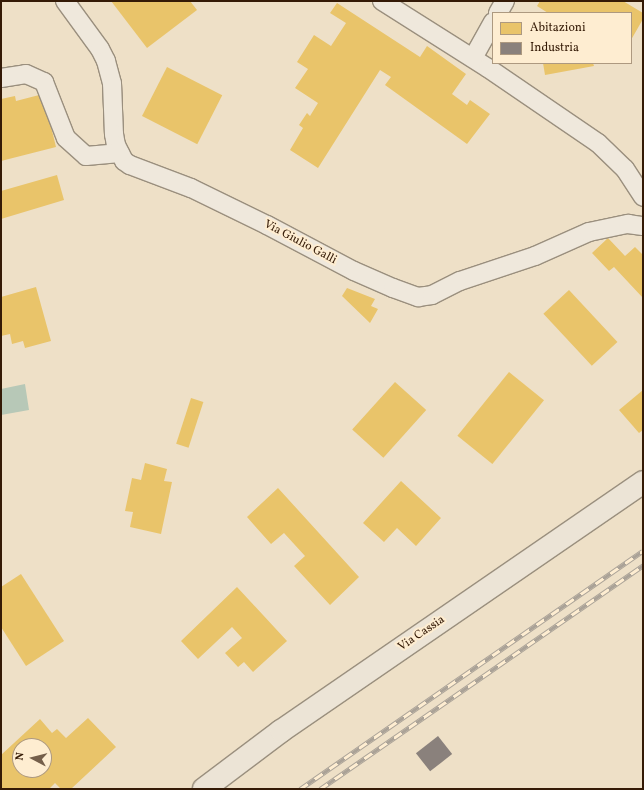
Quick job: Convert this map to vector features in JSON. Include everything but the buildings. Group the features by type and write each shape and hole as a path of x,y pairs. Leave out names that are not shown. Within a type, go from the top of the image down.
{"main road":[{"name":"Via Cassia","path":"204,789 281,731 643,482"}],"street":[{"name":"Via Giulio Galli","path":"66,1 100,49 106,61 112,83 114,134 120,153 130,165 191,188 267,225 361,274 418,297 432,295 460,281 535,256 589,232 628,224 643,226"},
{"path":"382,1 473,58 598,142 624,168 643,197"},
{"path":"499,12 505,1"},
{"path":"473,58 492,24"},
{"path":"1,78 26,74 44,82 66,138 86,156 120,153"}],"shaded area":[{"path":"25,384 29,410 1,415 1,389"}],"railway":[{"path":"300,789 643,551"},
{"path":"320,789 643,565"}]}
